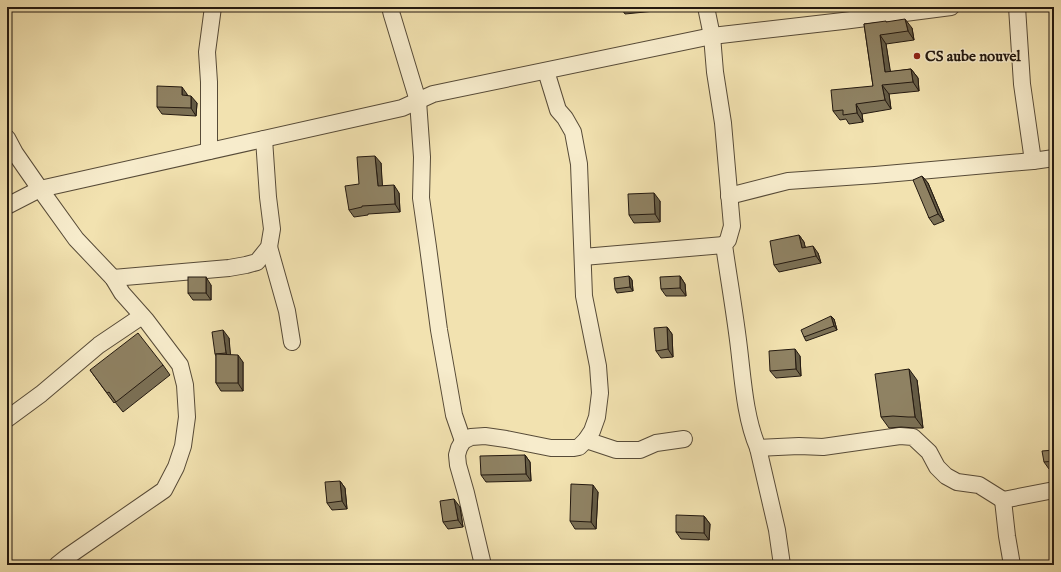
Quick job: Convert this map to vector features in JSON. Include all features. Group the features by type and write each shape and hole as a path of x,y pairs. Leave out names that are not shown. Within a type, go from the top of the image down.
{"street":[{"path":"209,151 209,82 207,52 213,7"},
{"path":"390,7 418,101 422,157 421,198 439,330 454,414 463,441"},
{"path":"583,257 724,245 728,240 732,226 723,122 715,72 712,36 706,7"},
{"path":"7,206 40,189 402,108 433,94 712,36 951,7"},
{"path":"1017,7 1022,84 1033,161"},
{"path":"483,565 458,465 457,455 463,441 471,437 486,436 551,448 579,447 592,431 597,417 600,392 598,366 584,296 580,164 573,132 565,118 558,110 546,71"},
{"path":"7,138 15,153 76,239 113,278 122,293 180,365 185,385 187,417 183,446 176,467 164,490 67,557 58,565"},
{"path":"264,139 272,229 269,247 287,311 292,342"},
{"path":"729,196 788,181 875,175 1054,158"},
{"path":"724,245 746,403 778,530 782,565"},
{"path":"113,278 229,268 246,265 257,262 269,247"},
{"path":"7,419 41,394 99,345 142,316"},
{"path":"758,448 799,446 823,447 900,436 914,437 929,452 938,467 946,476 957,482 978,486 1003,500 1054,490"},
{"path":"586,440 616,450 640,450 656,443 684,439"},
{"path":"1003,500 1012,565"}],"building":[{"path":"905,19 908,31 880,35 885,72 911,69 913,82 882,85 885,100 856,104 857,113 843,115 843,110 833,111 831,90 873,86 864,24"},
{"path":"157,86 182,87 182,95 191,96 191,108 157,107"},
{"path":"375,156 378,186 394,185 395,204 362,206 349,210 345,186 359,184 357,157"},
{"path":"922,176 938,214 929,218 913,180"},
{"path":"654,193 655,214 629,215 628,194"},
{"path":"799,235 802,248 813,246 816,256 774,265 770,241"},
{"path":"629,276 630,287 615,289 614,278"},
{"path":"680,276 680,288 661,289 660,277"},
{"path":"188,277 206,277 206,293 188,293"},
{"path":"831,316 834,326 804,337 801,330"},
{"path":"667,327 668,349 656,351 654,328"},
{"path":"223,330 226,353 215,354 212,332"},
{"path":"138,333 163,365 116,402 109,392 107,393 90,370"},
{"path":"795,349 796,369 770,371 769,351"},
{"path":"216,354 238,355 238,383 216,383"},
{"path":"909,369 915,417 881,417 875,374"},
{"path":"1054,450 1054,461 1044,462 1042,451"},
{"path":"525,455 526,474 481,475 480,456"},
{"path":"340,481 342,501 327,503 325,482"},
{"path":"571,484 593,485 591,522 570,521"},
{"path":"454,499 458,520 443,522 440,501"},
{"path":"676,515 704,516 704,533 676,532"}],"place":[{"name":"CS aube nouvel","path":"917,56"}]}
